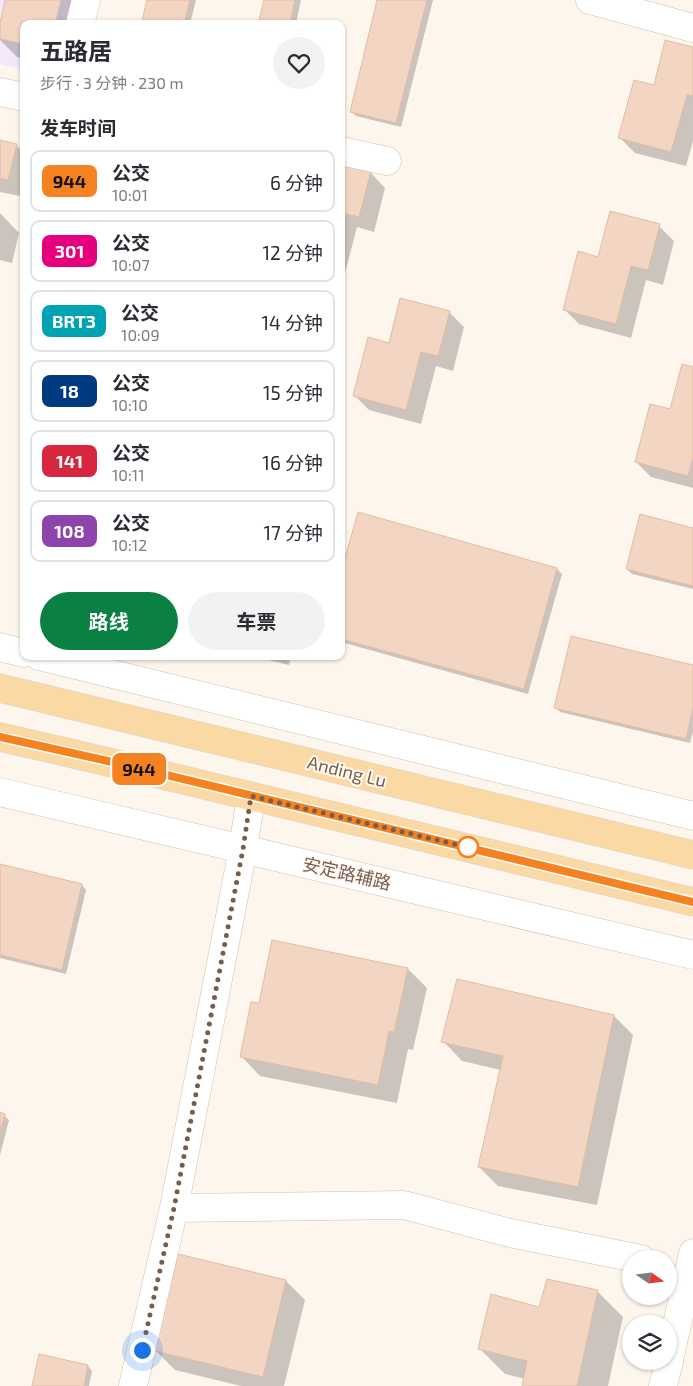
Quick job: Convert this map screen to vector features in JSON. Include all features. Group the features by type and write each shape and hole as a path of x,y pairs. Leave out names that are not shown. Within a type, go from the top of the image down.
{"main road":[{"name":"Anding Lu","path":"0,688 693,855"},
{"path":"0,737 693,902"}],"street":[{"path":"81,20 86,0"},
{"path":"590,0 693,28"},
{"path":"0,92 20,96"},
{"path":"345,152 387,161"},
{"path":"0,647 20,652"},
{"path":"55,660 693,816"},
{"name":"安定路辅路","path":"0,792 693,955"},
{"path":"133,1386 174,1208 243,849 251,796"},
{"path":"174,1208 404,1205 510,1233 622,1255"},
{"path":"676,1315 684,1262"},
{"path":"663,1386 667,1370"}],"shaded area":[{"path":"0,0 73,0 69,20 20,20 20,69 0,64"}],"building":[{"path":"5,0 61,0 56,20 20,20 20,43 0,39 0,23"},
{"path":"147,0 190,0 185,20 142,20"},
{"path":"264,0 295,0 291,20 259,20"},
{"path":"377,0 427,0 396,123 350,112"},
{"path":"665,40 693,47 693,96 687,95 671,152 618,138 634,80 654,85"},
{"path":"0,140 17,144 8,180 0,178"},
{"path":"345,165 371,171 359,217 345,214"},
{"path":"610,211 660,224 648,270 631,266 616,324 563,310 578,251 598,257"},
{"path":"400,298 450,311 438,356 421,352 406,410 353,396 368,337 389,343"},
{"path":"682,364 693,367 693,457 688,476 635,462 650,404 670,409"},
{"path":"358,512 557,568 524,689 345,640 345,558"},
{"path":"640,514 693,528 693,586 626,569"},
{"path":"571,636 693,665 693,708 686,739 554,708"},
{"path":"0,864 82,884 62,970 0,955"},
{"path":"272,940 408,968 394,1032 389,1031 378,1085 240,1057 251,1002 259,1003"},
{"path":"457,979 614,1015 578,1187 478,1167 503,1056 441,1042"},
{"path":"0,1112 5,1114 0,1132"},
{"path":"178,1254 286,1280 263,1377 155,1351"},
{"path":"547,1279 598,1290 577,1386 522,1386 527,1361 478,1349 491,1294 539,1307"},
{"path":"39,1354 88,1365 84,1386 32,1386"}],"bus line":[{"name":"944","path":"0,737 121,764 693,902"}],"route":[{"path":"142,1350 174,1208 243,849 251,796 475,849 468,847"}]}
